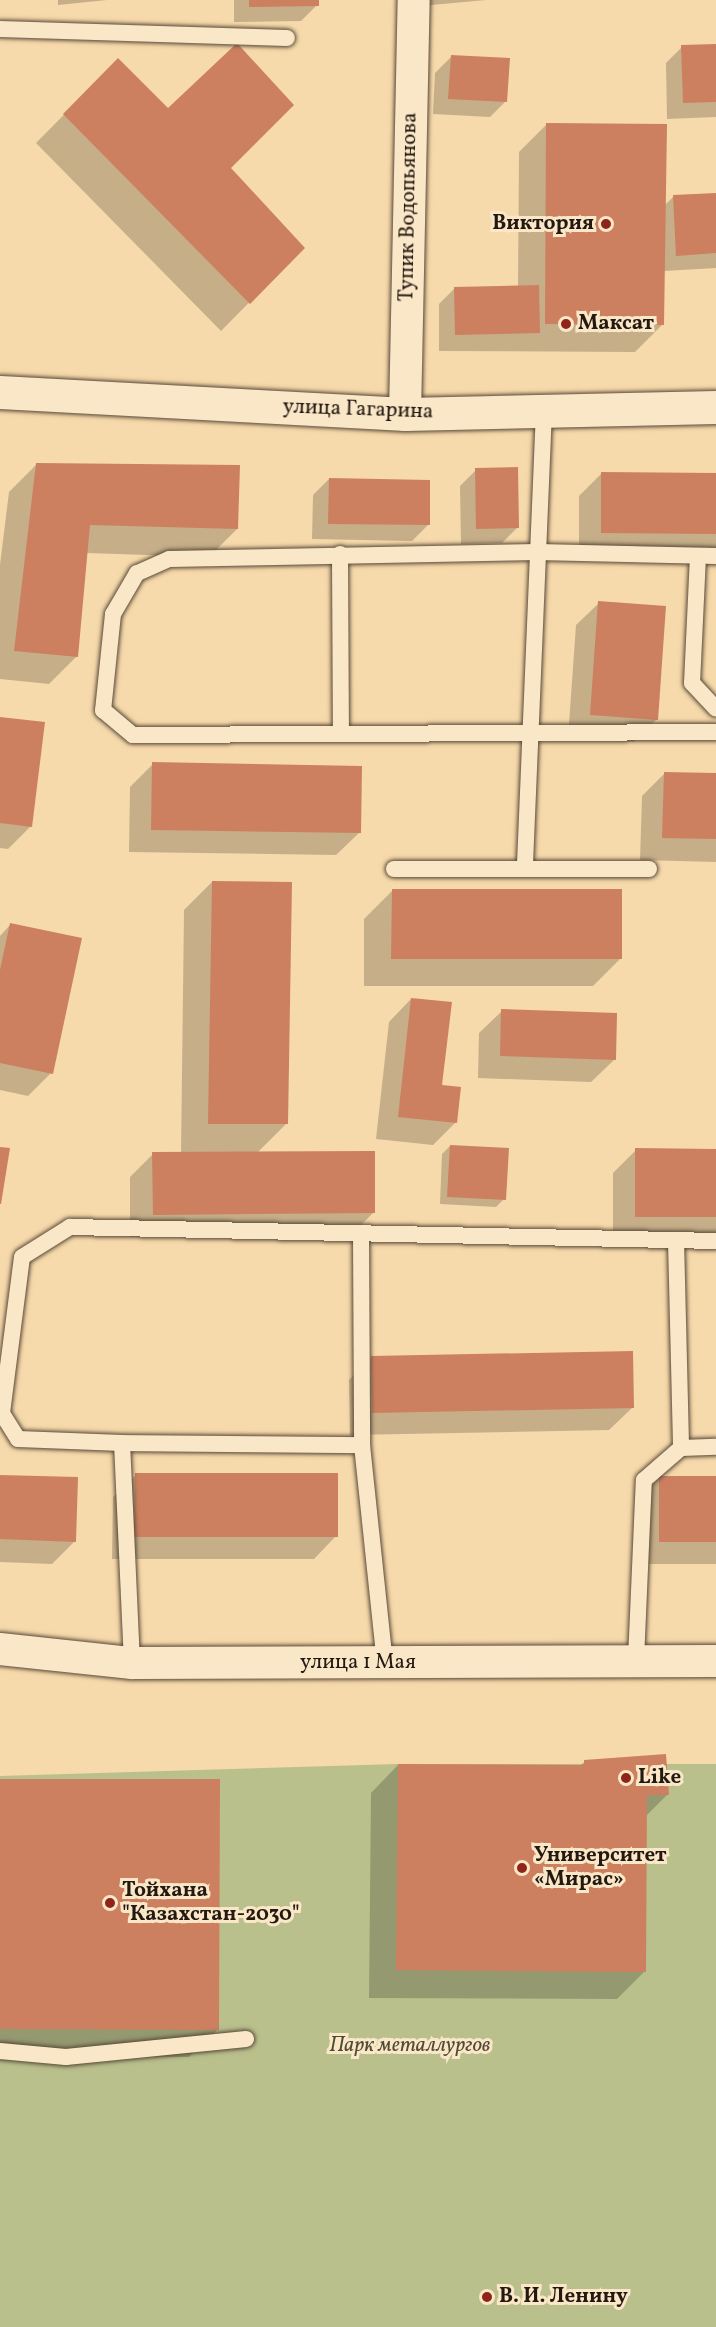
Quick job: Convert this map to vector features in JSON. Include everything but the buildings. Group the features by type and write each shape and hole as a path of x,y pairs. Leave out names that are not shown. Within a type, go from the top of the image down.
{"main road":[{"name":"улица Гагарина","path":"0,392 405,414 716,407"}],"street":[{"name":"Тупик Водопьянова","path":"405,414 414,0"},
{"name":"улица 1 Мая","path":"0,1650 132,1663 716,1661"}],"lane":[{"path":"0,29 287,38"},
{"path":"525,864 544,411"},
{"path":"716,556 537,552 169,559 137,573 113,614 103,710 133,735 716,732"},
{"path":"340,554 341,734"},
{"path":"698,556 692,682 716,710"},
{"path":"394,869 525,864 649,869"},
{"path":"362,1445 122,1443 18,1439 2,1413 22,1257 70,1227 716,1241"},
{"path":"361,1233 362,1445 385,1663"},
{"path":"676,1240 681,1448"},
{"path":"122,1443 132,1663"},
{"path":"636,1660 644,1480 681,1448 716,1447"},
{"path":"0,2051 66,2057 246,2039"}],"green space":[{"name":"Парк металлургов","path":"398,1764 716,1764 716,2327 0,2327 0,1776"}],"place":[{"name":"Виктория","path":"606,224"},
{"name":"Максат","path":"566,324"},
{"name":"Like","path":"626,1778"},
{"name":"Университет «Мирас»","path":"522,1868"},
{"name":"Тойхана \"Казахстан-2030\"","path":"110,1903"},
{"name":"В. И. Ленину","path":"487,2297"}]}
